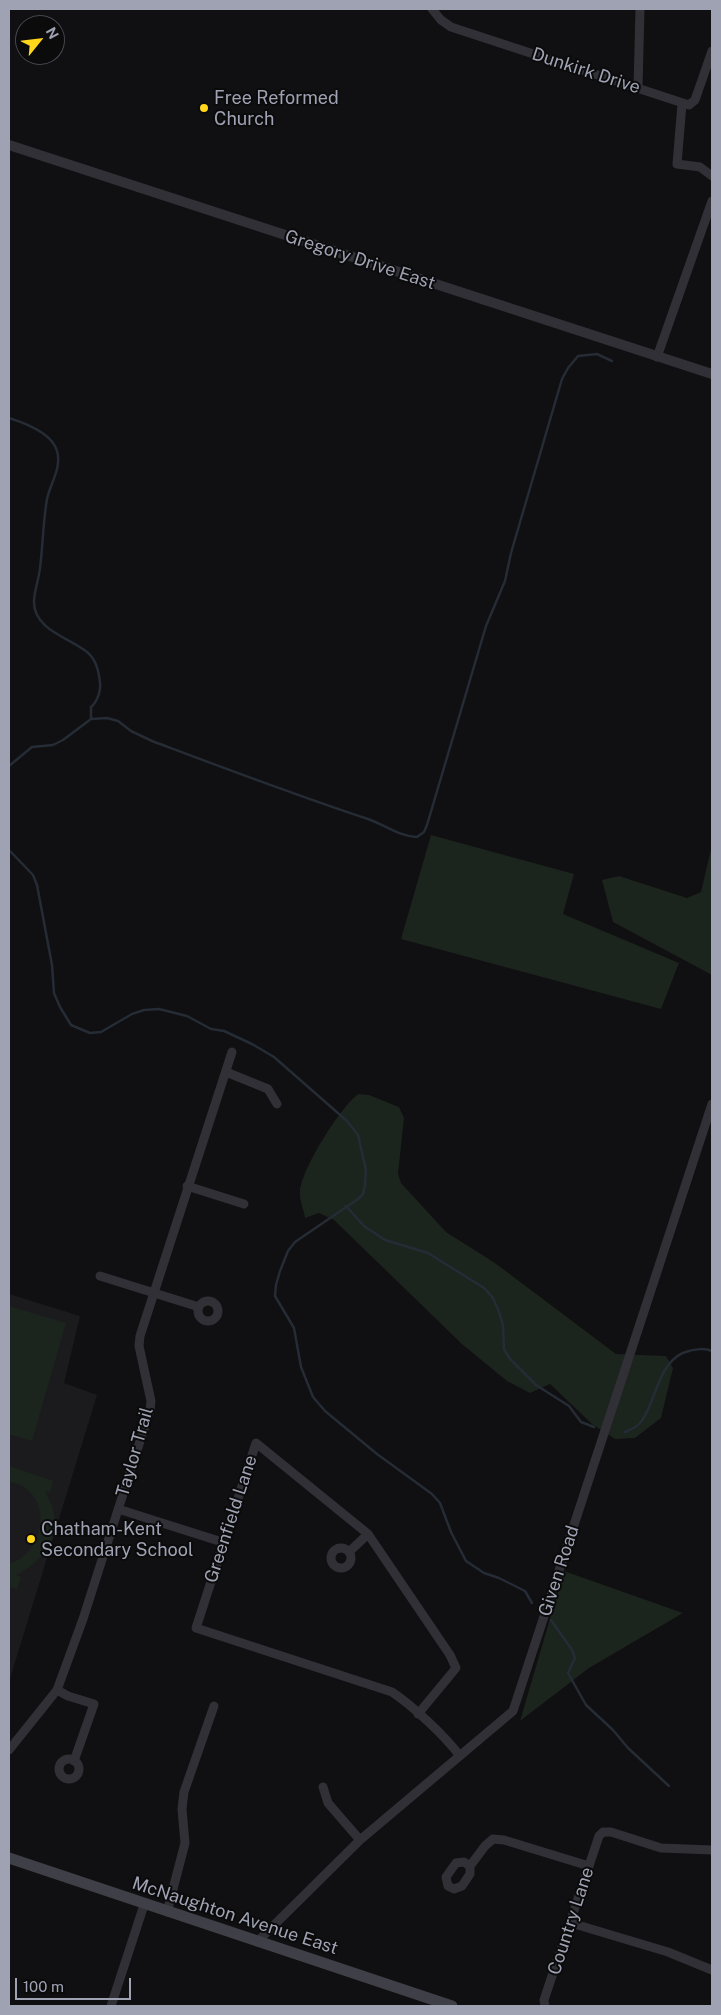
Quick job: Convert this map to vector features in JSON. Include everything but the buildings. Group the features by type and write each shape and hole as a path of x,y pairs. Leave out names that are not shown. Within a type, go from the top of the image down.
{"main road":[{"name":"McNaughton Avenue East","path":"9,1858 144,1905 452,2006"}],"street":[{"name":"Dunkirk Drive","path":"432,9 441,20 451,27 682,104"},
{"path":"638,88 640,9"},
{"path":"712,51 696,100 689,105 682,104 677,164 700,167 712,176"},
{"name":"Gregory Drive East","path":"9,145 712,374"},
{"path":"657,357 712,201"},
{"name":"Taylor Trail","path":"9,1750 57,1690 83,1620 150,1410 151,1401 139,1346 140,1336 187,1186 232,1052"},
{"path":"226,1072 268,1089 277,1104"},
{"name":"Given Road","path":"257,1942 360,1840 513,1711 712,1104"},
{"path":"187,1186 244,1204"},
{"path":"100,1276 199,1307"},
{"name":"Greenfield Lane","path":"418,1714 456,1668 450,1655 368,1534 256,1443 222,1542 196,1628 392,1692 418,1714 460,1756"},
{"path":"118,1509 222,1542"},
{"path":"349,1552 368,1534"},
{"path":"57,1690 68,1696 94,1704 74,1761"},
{"path":"167,1912 186,1843 182,1809 184,1792 214,1706"},
{"path":"323,1787 328,1803 360,1840"},
{"name":"Country Lane","path":"542,2004 599,1836 604,1832 611,1832 661,1848 712,1850"},
{"path":"470,1866 485,1846 497,1839 589,1866"},
{"path":"111,2006 144,1905"},
{"path":"570,1923 668,1952 712,1970"}],"shaded area":[{"path":"431,835 574,874 563,914 679,963 661,1009 401,939"},
{"path":"712,845 712,975 613,922 602,880 619,876 687,898 701,892"},
{"path":"358,1094 369,1095 399,1107 404,1118 398,1174 401,1183 446,1232 495,1263 616,1354 666,1356 673,1368 661,1418 635,1438 615,1439 592,1424 550,1384 530,1393 507,1381 463,1345 334,1220 319,1213 305,1218 300,1191 307,1168 332,1125 350,1101"},
{"name":"Chatham-Kent Secondary School","path":"9,1294 80,1316 64,1383 97,1395 9,1682"},
{"path":"9,1306 66,1323 32,1441 9,1434"},
{"path":"9,1466 53,1481 50,1492 45,1491 52,1506 55,1520 51,1539 41,1556 33,1564 16,1575 21,1577 17,1589 9,1587 9,1564 20,1559 28,1552 35,1542 40,1520 35,1498 27,1489 9,1481"},
{"path":"564,1571 683,1613 589,1668 520,1721"}],"waterway":[{"path":"9,766 32,747 53,745 63,740 91,719 107,718 118,721 131,731 152,741 368,819 398,832 417,837 424,832 427,825 486,626 505,581 511,553 562,379 578,356 597,354 612,361"},
{"path":"9,418 44,434 50,439 57,451 58,464 48,493 40,568 34,602 36,612 46,626 87,652 95,662 100,686 97,699 91,707 91,719"},
{"path":"9,850 33,875 37,885 52,965 54,993 71,1025 90,1033 101,1032 132,1014 144,1010 159,1009 187,1016 211,1029 224,1031 252,1044 274,1057 347,1121 358,1135 366,1170 363,1194 295,1242 288,1251 276,1285 275,1296 294,1328 301,1367 313,1397 325,1411 377,1454 432,1494 440,1503 451,1532 466,1561 484,1573 525,1591 532,1603"},
{"path":"346,1206 364,1226 385,1240 428,1253 484,1288 493,1298 499,1312 503,1325 504,1349 510,1359 536,1385 569,1406 581,1422 594,1427"},
{"path":"625,1432 643,1419 660,1379 672,1361 679,1355 689,1351 701,1349 712,1351"},
{"path":"551,1620 572,1650 575,1658 568,1673 586,1705 669,1786"}],"place":[{"name":"Free Reformed Church","path":"204,108"},
{"name":"Chatham-Kent Secondary School","path":"31,1539"}]}
